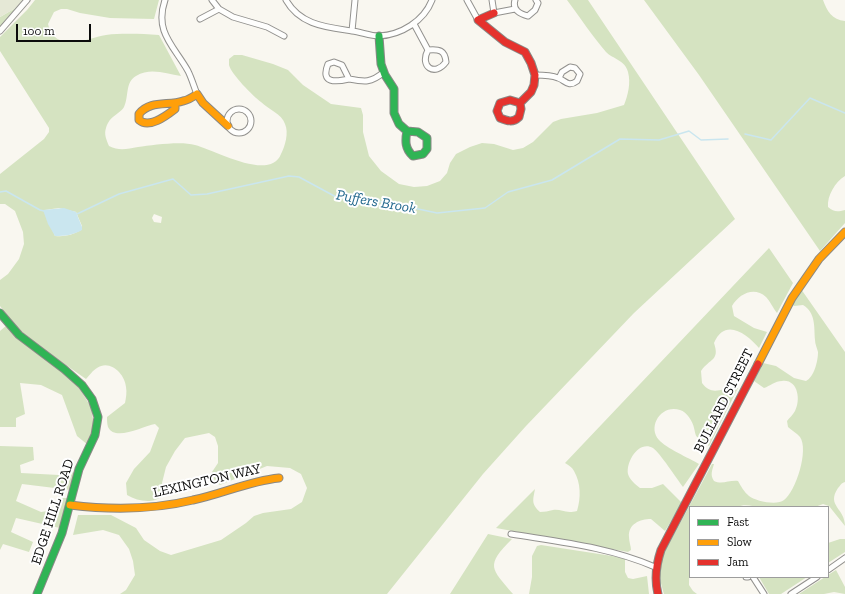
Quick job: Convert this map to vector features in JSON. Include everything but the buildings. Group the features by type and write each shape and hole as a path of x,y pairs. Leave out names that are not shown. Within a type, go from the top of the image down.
{"street":[{"path":"0,31 27,0"},
{"path":"165,0 162,15 163,29 169,42 188,71 197,94 206,106 228,126 232,132 239,134 246,132 249,129 251,122 250,115 244,110 233,110 228,115 228,126"},
{"path":"212,0 218,10 233,17 267,27 284,36"},
{"path":"286,0 296,13 309,22 324,27 379,36 392,34 414,24 423,16 432,0"},
{"path":"352,31 355,0"},
{"path":"467,0 478,20 505,42 525,52 531,63 535,74 534,85 531,92 520,103"},
{"path":"492,0 494,13"},
{"path":"516,0 514,4 515,9 521,14 528,16 535,10 538,4 536,0"},
{"path":"478,20 494,13 515,9"},
{"path":"200,19 218,10"},
{"path":"414,24 428,50"},
{"path":"379,36 381,64 394,89 393,104 395,116 399,124 407,131"},
{"path":"438,49 443,51 446,56 446,62 442,67 438,69 428,67 425,56 428,50 438,49"},
{"path":"349,79 342,65 334,62 328,64 326,72 328,78 335,82 349,79 363,82 377,78 384,72"},
{"path":"535,74 559,78"},
{"path":"175,103 175,109 165,116 146,124 142,123 139,119 139,114 141,111 153,105 161,103 175,103 186,100 197,94"},
{"name":"BULLARD STREET","path":"658,594 654,577 655,567 661,550 792,298 819,259 845,232"},
{"name":"EDGE HILL ROAD","path":"0,313 19,334 76,378 88,392 95,405 98,417 95,435 79,469 62,533 37,594"},
{"name":"LEXINGTON WAY","path":"70,505 110,509 147,508 184,502 245,484 279,478"},
{"path":"511,534 609,551 655,567"},
{"path":"829,569 845,558"},
{"path":"754,578 764,594"},
{"path":"791,594 815,578"}],"green space":[{"path":"0,0 24,0 19,6 0,17"},
{"path":"35,0 159,0 154,19 110,18 61,9 54,12 48,24 55,37 68,42 112,34 159,35 181,76 147,72 136,76 130,82 124,107 110,120 106,128 105,132 109,146 116,149 123,149 182,143 195,145 241,162 254,165 266,165 275,162 284,147 287,135 286,128 281,117 253,95 231,69 229,59 234,55 242,55 288,70 303,85 331,104 361,108 363,115 363,132 369,156 381,171 399,184 414,187 427,186 440,181 447,173 450,163 456,154 470,147 482,143 494,144 513,150 523,148 533,142 553,122 561,119 597,113 624,105 629,85 629,76 626,68 622,62 606,52 567,0 588,0 735,219 634,313 526,426 483,474 387,594 120,594 126,590 135,575 129,549 119,535 103,530 73,535 78,515 111,515 136,528 144,540 160,551 171,555 221,540 254,516 263,513 291,509 302,502 307,488 301,474 290,468 267,466 220,485 215,482 212,472 218,463 218,446 215,437 209,433 185,438 175,451 166,467 162,483 164,495 156,500 146,501 127,495 126,483 134,469 150,452 159,428 155,424 130,432 117,433 112,431 108,427 107,417 125,403 126,397 125,382 120,373 116,369 107,365 94,370 86,379 26,337 0,306 0,280 8,274 19,259 24,244 23,232 15,211 5,204 0,204 0,174 44,139 49,132 49,128 0,51 0,37","holes":["59,208 76,212 82,226 81,230 68,235 55,236 45,210","154,214 162,217 161,223 154,222 152,218"]},
{"path":"644,0 823,0 826,8 833,17 845,21 845,176 832,190 828,207 836,211 845,210 845,223 820,251 699,75"},
{"path":"19,6 0,29 0,17"},
{"path":"769,248 793,283 777,313 769,300 757,292 743,295 732,306 734,316 754,328 767,332 759,348 742,333 730,329 719,335 714,343 716,353 713,359 701,371 702,383 710,390 714,391 738,388 709,446 697,437 691,420 683,411 673,409 667,410 662,413 655,423 656,435 662,443 699,464 683,487 664,460 653,448 648,446 638,449 634,453 629,463 628,474 633,482 640,488 652,488 663,484 682,503 665,531 651,519 639,521 630,529 629,539 631,550 628,552 496,528 535,489 533,502 535,507 540,512 556,510 569,512 577,511 580,496 578,480 570,466 565,463"},
{"path":"801,289 845,352 845,482 838,488 834,499 842,515 845,526 829,506 823,504 818,506 689,506 712,464 714,464 712,475 714,481 720,483 738,481 749,496 761,501 771,503 781,502 789,495 793,488 800,470 803,451 800,437 788,427 787,421 797,406 797,391 792,383 787,381 777,382 764,388 754,381 763,363 776,366 794,378 806,381 813,372 818,352 815,343 812,316 803,305 794,306 792,304"},
{"path":"7,325 76,383 91,407 95,430 88,445 77,436 62,395 41,385 20,383 25,414 16,418 16,427 0,427 0,331"},
{"path":"0,446 33,447 34,460 20,465 21,473 59,475 75,472 71,490 22,484 16,501 41,512 54,510 60,498 69,498 60,528 16,518 11,532 33,542 29,552 3,544 0,550"},
{"path":"689,507 689,585 697,594 664,594 660,574 664,553"},
{"path":"488,534 512,539 498,555 494,567 500,578 513,594 450,594"},
{"path":"845,539 845,552 829,562 829,543"},
{"path":"541,545 625,559 625,572 628,578 633,579 647,576 649,594 529,594 532,577 532,556 537,546"},
{"path":"836,570 845,587 845,594 834,592 824,594 799,594 823,578 829,578 829,574"},
{"path":"760,578 805,578 781,594 769,594"}],"water":[{"path":"64,208 76,212 82,230 69,235 55,236 48,224 43,210"}],"waterway":[{"path":"745,134 771,140 810,98 845,113"},
{"name":"Puffers Brook","path":"77,214 119,194 173,179 191,195 207,194 289,176 299,177 338,198 385,202 437,213 485,208 508,192 552,180 620,139 659,140 689,131 701,140 728,139"},
{"name":"Puffers Brook","path":"0,192 6,191 44,211"}],"traffic: fast":[{"path":"379,36 381,64 385,75 394,89 394,113 399,124 407,131 406,145 408,151 413,156 423,154 427,149 427,138 418,132 407,131"},
{"path":"0,313 19,335 64,369 82,385 92,399 98,417 95,435 79,469 62,533 37,594"}],"traffic: slow":[{"path":"175,103 175,109 157,120 148,123 139,120 139,114 148,107 185,101 197,94 203,103 228,126"},
{"path":"758,364 792,298 819,259 845,232"},
{"path":"70,505 101,508 162,506 204,497 257,482 279,478"}],"traffic: jam":[{"path":"494,13 478,20 505,42 525,52 535,75 534,85 531,92 520,103 521,109 519,117 510,121 500,118 497,111 500,103 510,100 520,103"},
{"path":"658,594 656,572 661,550 758,364"}]}
